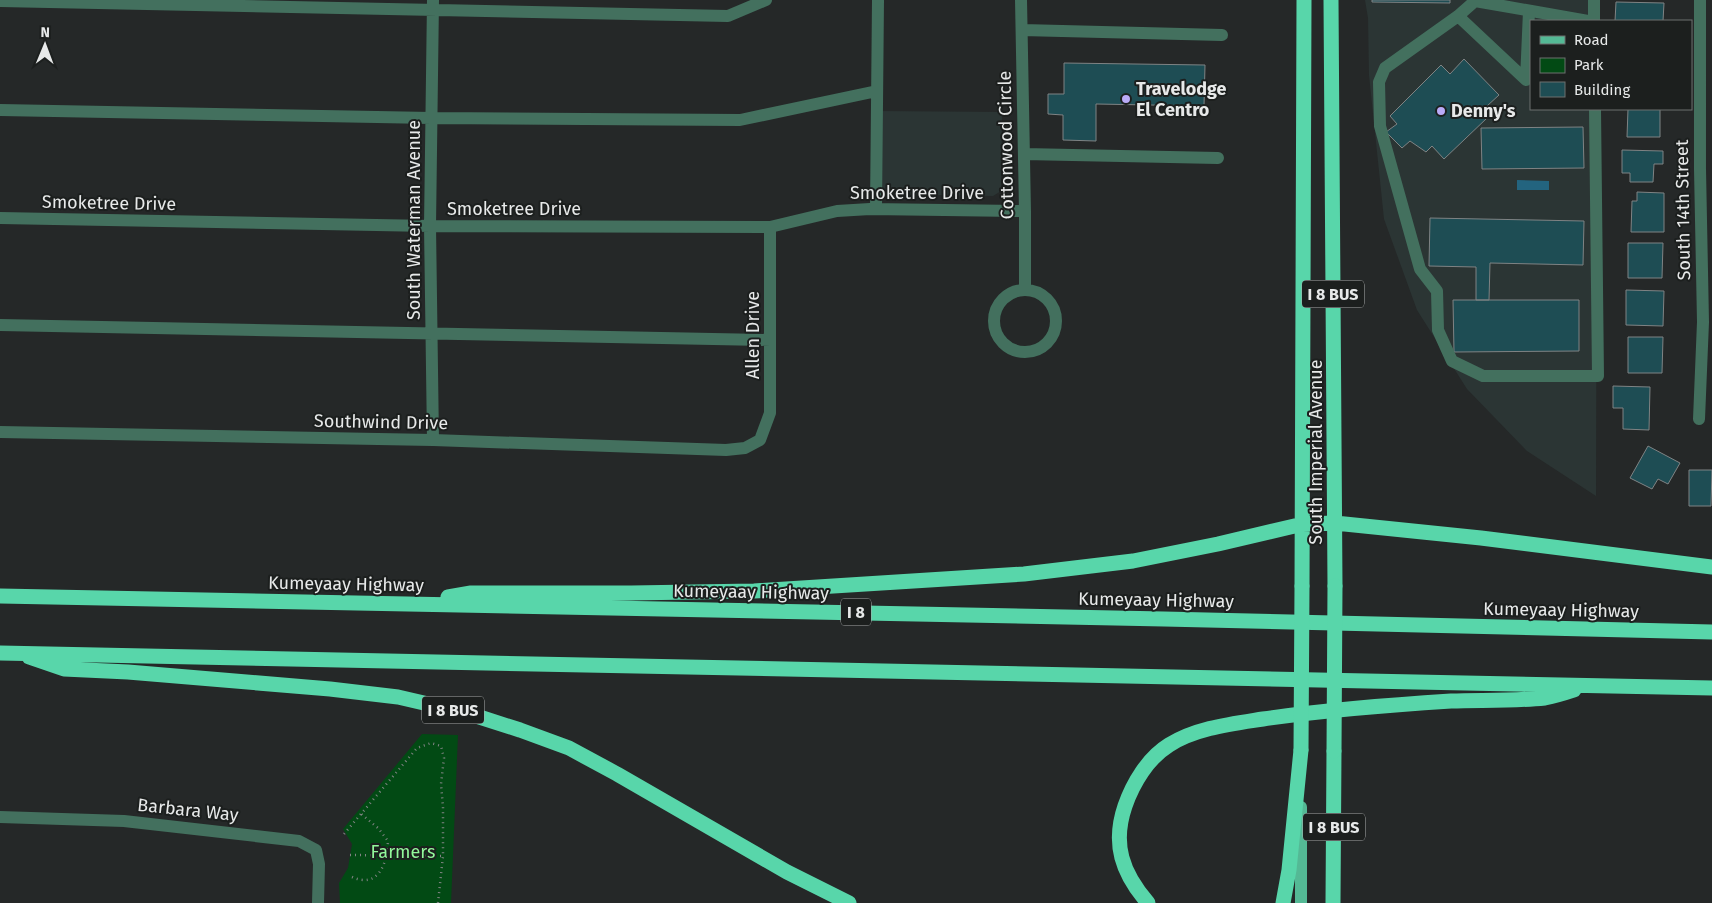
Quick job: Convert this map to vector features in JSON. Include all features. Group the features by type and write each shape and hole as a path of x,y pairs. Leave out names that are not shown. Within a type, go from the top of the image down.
{"highway":[{"name":"South Imperial Avenue","path":"1302,750 1304,0"},
{"name":"South Imperial Avenue","path":"1330,0 1335,523 1333,903"},
{"path":"410,603 470,593 754,591 1024,574 1133,561 1218,544 1302,524 1335,523 1481,538 1712,567"},
{"name":"Kumeyaay Highway","path":"0,596 1164,618 1712,632"},
{"path":"0,653 1712,688"},
{"name":"I 8 BUS","path":"16,653 64,669 128,672 330,689 398,697 467,713 570,748 626,778 787,872 849,903"},
{"path":"1148,903 1139,893 1123,864 1119,833 1122,817 1132,790 1140,776 1158,753 1181,739 1212,728 1318,711 1411,704 1546,698 1592,685"},
{"path":"1283,903 1289,870 1302,750"}],"main road":[{"name":"South Imperial Avenue","path":"1301,903 1302,750"}],"street":[{"path":"876,209 878,0"},
{"name":"Cottonwood Circle","path":"1021,0 1026,211 1025,290"},
{"path":"1594,0 1594,20"},
{"name":"South 14th Street","path":"1698,419 1708,326 1706,170 1700,0"},
{"path":"0,1 433,5 728,16 766,1"},
{"path":"1582,20 1475,1 1458,16 1385,68 1379,82 1380,126 1420,269 1436,291 1438,330 1452,361 1483,376 1598,376 1595,110"},
{"name":"South Waterman Avenue","path":"433,5 430,226 433,440"},
{"path":"1528,83 1529,11"},
{"path":"1458,16 1528,83"},
{"path":"1022,30 1222,35"},
{"path":"0,110 431,118 740,120 877,90"},
{"path":"1024,154 1218,158"},
{"name":"Smoketree Drive","path":"0,218 430,226 770,227 838,211 876,209 1026,211"},
{"name":"Allen Drive","path":"760,440 770,413 770,227"},
{"path":"1025,290 1035,291 1044,296 1052,304 1056,319 1055,330 1043,347 1034,351 1024,352 1010,349 1003,344 994,326 996,309 1002,300 1010,293 1025,290"},
{"path":"0,325 770,340"},
{"name":"Southwind Drive","path":"0,432 433,440 726,450 745,448 760,440"},
{"name":"Barbara Way","path":"0,817 124,821 300,841 316,850 319,864 318,903"}],"path":[{"path":"344,834 417,748 431,743 441,746 444,758 441,784 443,856 438,903"},
{"path":"352,876 362,881 373,878 382,869 388,856 388,841 378,828 360,813"},
{"path":"350,855 443,856"}],"shaded area":[{"path":"1365,0 1598,0 1598,20 1530,20 1530,110 1597,110 1596,496 1527,451 1467,389 1417,310 1384,219 1369,75 1368,18"},
{"path":"876,111 1002,112 1001,191 993,196 875,194"}],"green space":[{"name":"Farmers","path":"422,734 458,735 451,903 340,903 339,883 348,868 352,844 343,829"}],"water":[{"path":"1517,180 1549,181 1549,190 1517,190"}],"building":[{"path":"1372,0 1450,0 1450,3 1372,2"},
{"path":"1616,2 1664,3 1663,20 1615,20"},
{"name":"Denny's","path":"1464,59 1499,95 1487,106 1487,118 1444,159 1432,146 1426,152 1410,141 1402,148 1386,132 1397,124 1390,116 1441,65 1450,74"},
{"name":"Travelodge El Centro","path":"1064,63 1205,65 1204,106 1096,104 1096,141 1063,140 1063,115 1048,114 1048,94 1064,94"},
{"path":"1628,110 1660,110 1660,137 1627,137"},
{"path":"1583,127 1584,168 1482,169 1481,128"},
{"path":"1622,150 1663,151 1663,164 1654,164 1653,182 1630,182 1630,173 1622,173"},
{"path":"1637,192 1664,193 1664,232 1631,232 1632,201 1637,201"},
{"path":"1430,218 1584,221 1583,265 1490,263 1489,300 1476,300 1476,267 1429,266"},
{"path":"1628,243 1663,243 1662,278 1628,278"},
{"path":"1626,290 1664,291 1663,326 1626,325"},
{"path":"1453,300 1579,300 1579,351 1454,352"},
{"path":"1628,337 1663,337 1662,373 1628,373"},
{"path":"1613,386 1650,387 1649,430 1623,429 1623,408 1613,408"},
{"path":"1648,446 1680,463 1668,484 1658,479 1652,489 1630,478"},
{"path":"1689,470 1712,470 1711,506 1689,506"}],"place":[{"name":"Travelodge El Centro","path":"1126,99"},
{"name":"Denny's","path":"1441,111"}]}
